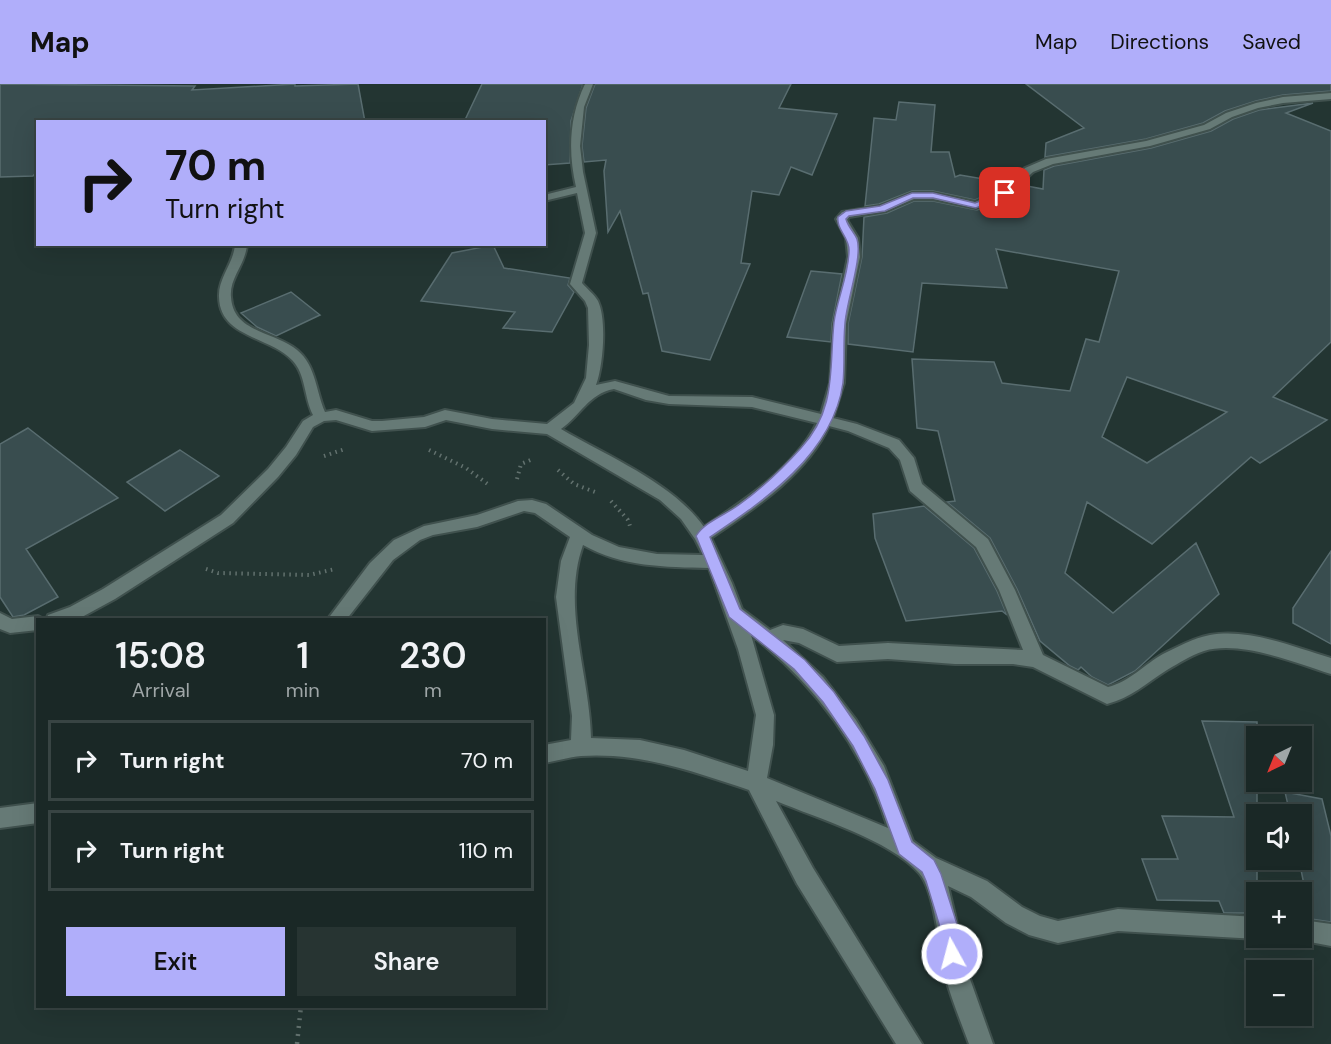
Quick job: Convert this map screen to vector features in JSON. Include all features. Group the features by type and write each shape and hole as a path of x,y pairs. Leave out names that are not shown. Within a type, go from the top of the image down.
{"street":[{"path":"550,429 576,411 594,374 596,341 594,308 591,300 576,284 589,243 591,226 581,189 576,139 579,107 589,84"},
{"path":"702,536 745,507 779,478 808,449 826,420 837,384 840,322 854,251 852,238 843,227 841,219 846,214 882,209 912,196 933,196 976,205 1005,193 1029,170 1050,161 1147,144 1207,127 1229,115 1256,106 1283,100 1331,96"},
{"path":"546,198 581,189"},
{"path":"241,246 242,250 227,282 225,299 231,315 247,333 279,345 299,358 312,400 321,417"},
{"path":"584,396 615,385 651,397 669,400 752,402 826,420 894,444 907,458 915,487 982,543 1007,590 1036,660"},
{"path":"60,618 109,594 227,519 273,473 291,451 308,424 321,417 336,415 372,426 382,426 425,422 445,416 492,424 550,429 569,442 643,481 665,496 687,515 702,536 747,649 765,715 763,745 756,783 805,876 910,1044"},
{"path":"336,618 377,563 393,549 412,537 430,530 484,519 515,505 540,508 602,548 630,556 713,562"},
{"path":"579,534 569,561 565,597 581,716 581,747"},
{"path":"734,613 799,665 828,697 858,741 883,786 905,848"},
{"path":"0,620 10,626 36,623"},
{"path":"768,639 783,632 803,636 837,654 888,651 933,655 1013,656 1036,660 1107,696 1128,689 1158,666 1185,652 1214,641 1256,645 1331,666"},
{"path":"546,754 581,747 640,748 684,759 756,783 866,827 905,848 928,866 980,890 1014,915 1036,927 1058,933 1118,920 1246,927"},
{"path":"4,818 36,802"},
{"path":"4,818 36,813"},
{"path":"928,866 940,894 958,979 981,1044"},
{"path":"1312,932 1331,935"}],"path":[{"path":"273,473 351,448"},
{"path":"182,549 201,567 218,573 309,576 348,566 377,563"},
{"path":"297,1044 301,1008"}],"building":[{"path":"0,84 195,86 192,90 295,84 295,86 358,84 365,120 36,120 36,172 33,176 0,177"},
{"path":"482,84 583,84 571,121 570,163 546,165 546,120 465,120"},
{"path":"595,84 791,84 779,108 837,114 812,175 791,167 779,195 752,191 741,263 750,264 710,360 662,351 648,293 643,294 620,211 608,232 604,171 606,160 584,162 582,146 586,108"},
{"path":"1026,84 1331,84 1331,91 1283,95 1256,101 1225,111 1203,123 1146,139 1045,157 1046,143 1084,128"},
{"path":"899,102 935,105 931,152 949,152 955,177 960,175 1007,183 1000,189 975,200 933,191 912,191 879,204 865,206 874,118 896,120"},
{"path":"1313,103 1286,113 1331,131 1331,342 1273,397 1327,420 1260,463 1251,457 1152,544 1087,502 1065,573 1113,613 1196,543 1219,594 1135,671 1108,685 1092,677 1081,667 1078,670 1070,666 1040,641 1017,589 990,538 947,502 955,501 938,431 917,428 912,359 994,362 1002,383 1070,391 1086,339 1099,342 1119,271 996,249 1007,288 922,283 913,352 848,344 848,324 862,257 864,217 887,213 914,201 933,201 977,210 1010,197 1022,185 1043,189 1044,170 1054,166 1151,148 1211,131 1233,119 1259,110","holes":["1127,377 1227,412 1147,463 1102,437"]},
{"path":"493,246 504,268 570,278 568,285 574,292 552,332 503,328 515,312 421,301 452,253"},
{"path":"811,271 842,274 832,324 831,342 787,337"},
{"path":"291,292 320,315 276,336 257,327 241,313"},
{"path":"28,428 118,498 26,549 58,597 24,615 13,617 0,597 0,444"},
{"path":"180,450 219,476 165,511 127,482"},
{"path":"924,506 974,548 1007,615 1002,611 906,621 875,538 873,514"},
{"path":"1331,551 1331,644 1293,623 1293,608"},
{"path":"1202,721 1257,722 1257,726 1246,726 1246,792 1257,792 1257,804 1246,804 1246,870 1257,870 1257,882 1246,882 1246,913 1224,913 1219,901 1157,900 1142,859 1178,859 1162,816 1234,817"},
{"path":"1285,792 1322,799 1331,836 1331,922 1312,919 1312,882 1303,882 1301,870 1312,870 1312,804 1288,804"}],"route":[{"path":"952,954 948,924 940,894 928,866 905,848 883,786 858,741 828,697 799,665 734,613 724,583 702,536 745,507 779,478 808,449 826,420 837,384 840,322 854,251 852,238 843,227 841,219 846,214 882,209 912,196 933,196 976,205 1005,193"}]}
